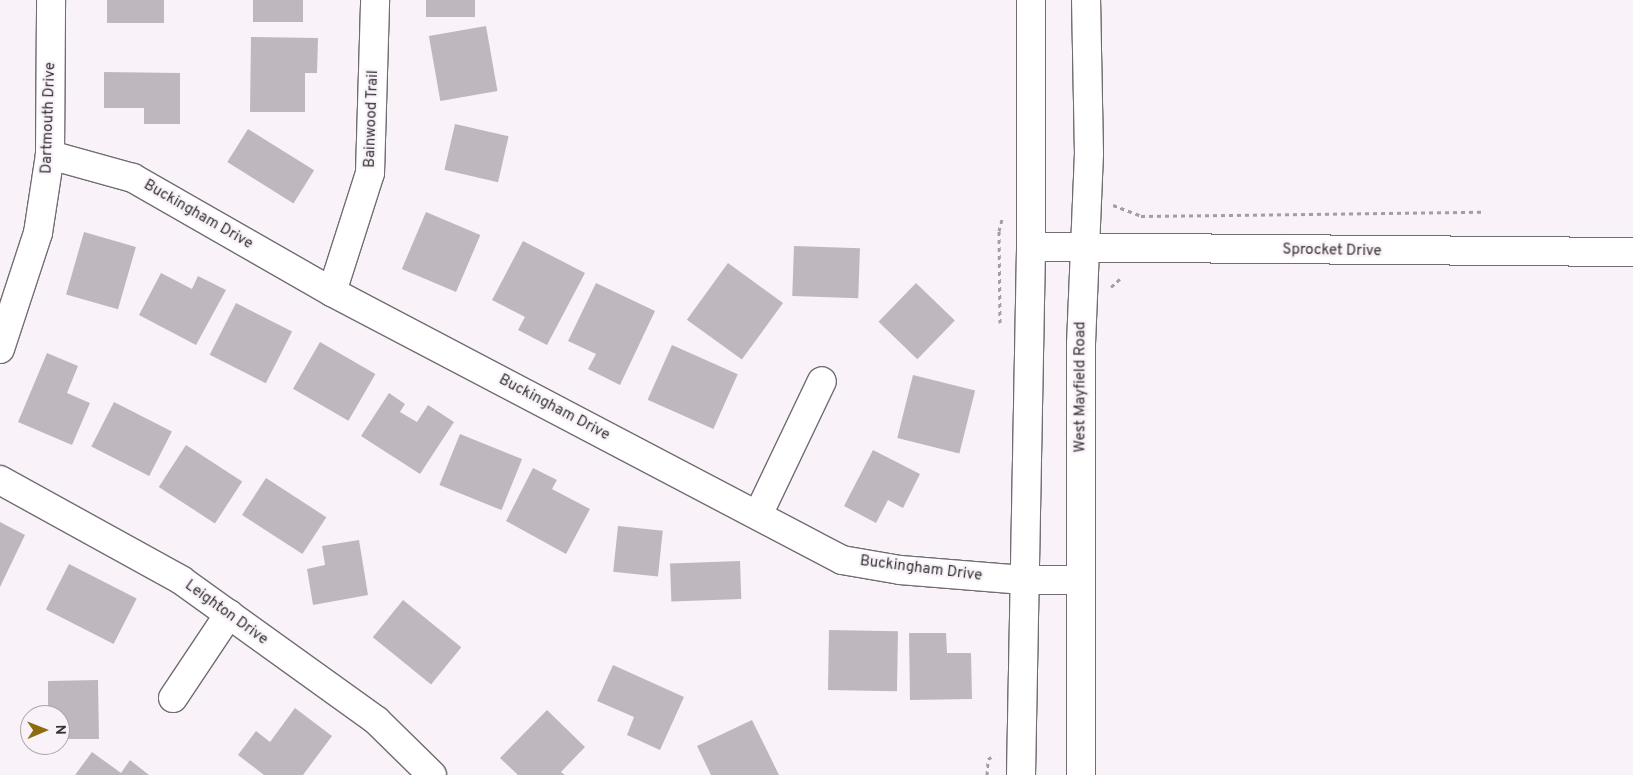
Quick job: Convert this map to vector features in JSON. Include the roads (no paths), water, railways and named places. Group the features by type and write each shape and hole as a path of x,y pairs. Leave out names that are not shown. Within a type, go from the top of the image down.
{"street":[{"name":"Dartmouth Drive","path":"0,349 38,233 50,155 51,0"},
{"name":"Bainwood Trail","path":"332,292 370,173 375,0"},
{"path":"1021,775 1031,247 1031,0"},
{"name":"West Mayfield Road","path":"1081,775 1080,344 1089,154 1086,0"},
{"name":"Buckingham Drive","path":"50,155 132,178 332,292 842,560 900,570 1024,580 1081,580"},
{"name":"Sprocket Drive","path":"1031,247 1633,252"},
{"path":"758,515 822,381"},
{"name":"Leighton Drive","path":"0,480 181,580 377,721 432,775"},
{"path":"173,698 229,614"}]}
